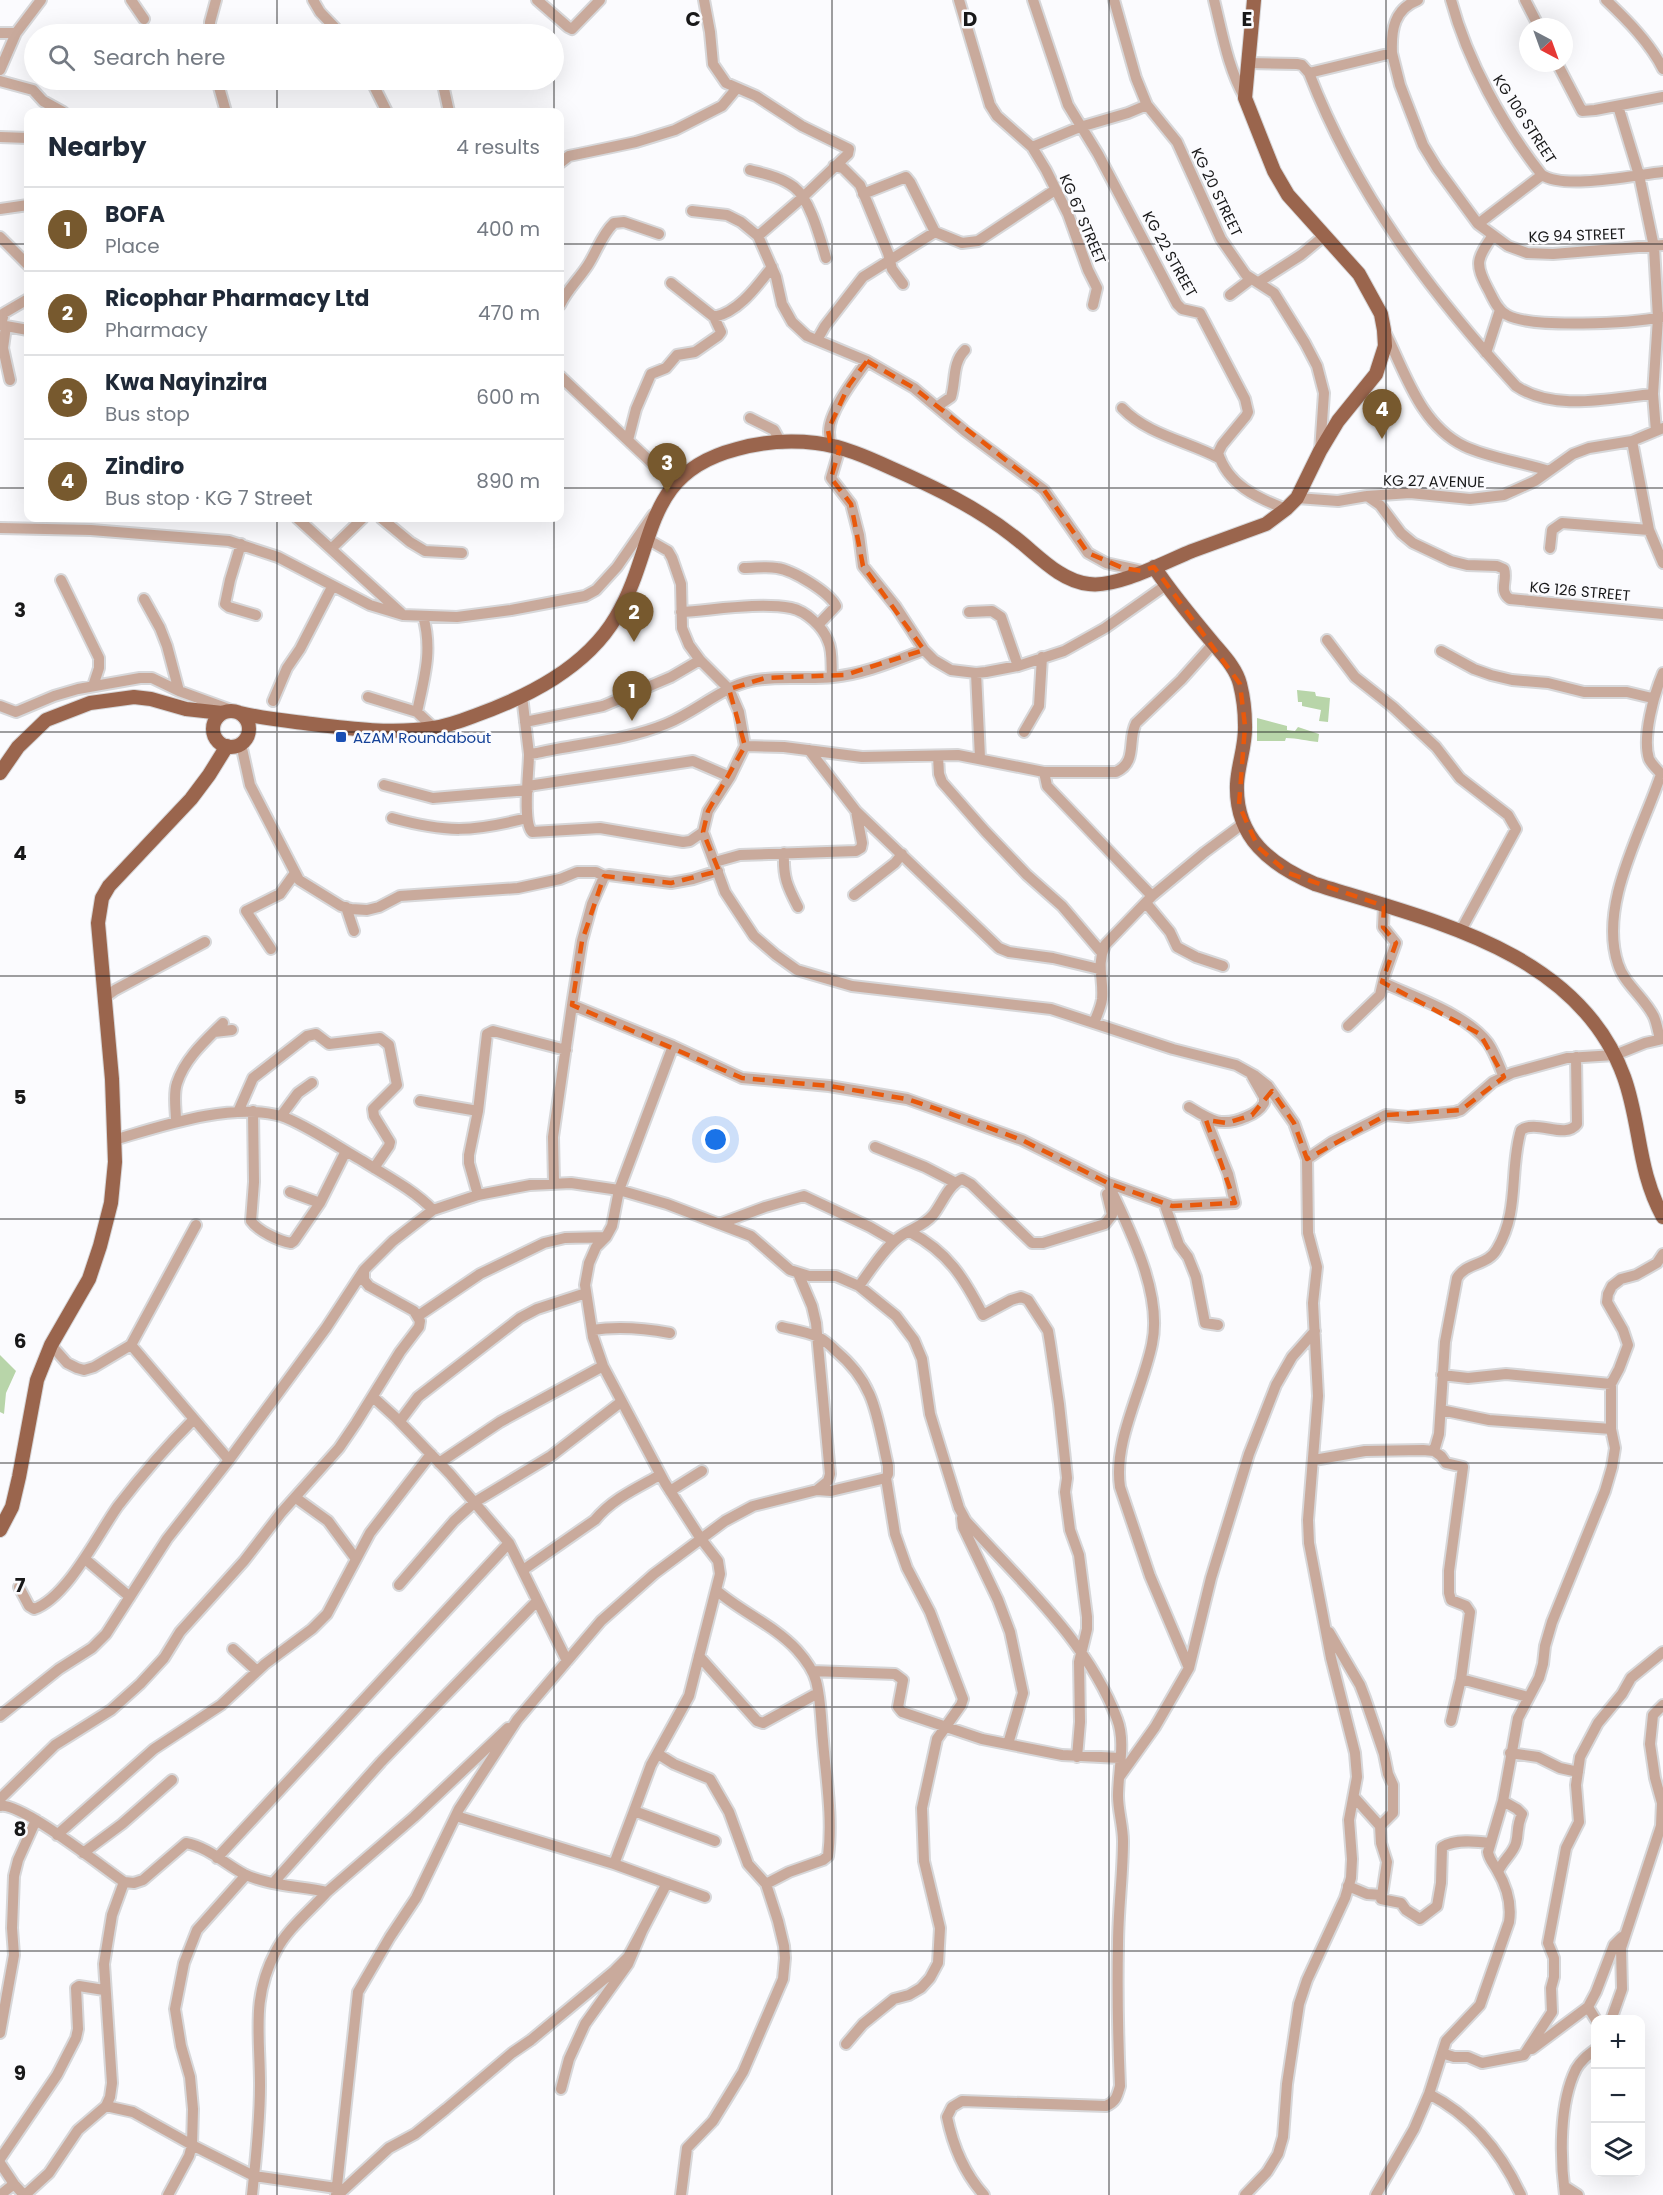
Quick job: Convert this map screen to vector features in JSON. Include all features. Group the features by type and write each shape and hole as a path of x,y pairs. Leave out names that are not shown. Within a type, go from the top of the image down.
{"main road":[{"path":"0,773 18,747 46,720 90,703 134,697 151,699 186,709 232,712 304,723 398,732 434,728 458,722 522,696 569,667 604,635 624,604 661,503 674,484 694,467 716,456 761,444 816,443 836,447 916,479 978,511 1058,572 1073,580 1089,584 1105,584 1266,524 1297,498 1338,421 1376,374 1385,346 1381,314 1359,274 1280,184 1245,98 1254,0"},
{"path":"1148,569 1166,585 1235,672 1240,684 1245,726 1237,783 1239,805 1244,823 1258,847 1271,861 1288,873 1460,932 1518,958 1551,979 1580,1004 1596,1023 1615,1055 1629,1095 1644,1171 1663,1217"},
{"path":"186,709 213,732 218,741 238,742 266,728 304,723"},
{"path":"213,732 214,721 232,712"},
{"path":"0,1530 12,1507 37,1380 51,1345 89,1279 111,1203 115,1162 112,1079 98,923 102,898 121,872 190,799 238,742 248,722 232,712"}],"street":[{"path":"0,70 16,33 41,0"},
{"path":"131,0 144,19"},
{"path":"210,24 216,0"},
{"path":"314,0 320,12 331,24"},
{"path":"537,0 572,29 600,0"},
{"path":"704,0 708,14 713,64 726,83 756,96 802,126 848,147 848,154 758,236"},
{"name":"KG 67 STREET","path":"959,0 990,105 997,116 1032,147 1046,170 1068,214 1088,270 1097,288 1093,305"},
{"name":"KG 22 STREET","path":"1034,0 1063,93 1080,127 1107,170 1177,304 1182,309 1200,313 1242,389 1248,412 1222,445 1218,453 1220,458"},
{"name":"KG 20 STREET","path":"1114,0 1136,78 1147,105 1177,142 1218,232 1241,269 1274,293 1317,366 1324,393 1320,451"},
{"path":"1214,0 1238,86 1245,98"},
{"name":"KG 94 STREET","path":"1418,0 1404,9 1393,25 1392,53 1400,85 1423,145 1478,224 1508,246 1527,253 1553,254 1658,246"},
{"name":"KG 106 STREET","path":"1451,0 1459,31 1479,75 1542,175 1549,179 1571,182 1663,172"},
{"path":"1525,0 1534,18"},
{"path":"1606,0 1637,32 1663,69"},
{"path":"0,33 16,33"},
{"path":"1309,73 1392,53"},
{"path":"1248,63 1297,64 1302,65 1309,73 1338,141 1363,188 1441,299 1516,386 1527,393 1566,401 1653,394"},
{"path":"1562,72 1582,111 1663,97"},
{"path":"0,81 24,88"},
{"path":"564,160 569,156 636,142 675,130 722,106 737,88"},
{"path":"33,90 43,101 56,108"},
{"path":"220,90 225,108"},
{"path":"376,90 385,108"},
{"path":"444,90 448,108"},
{"path":"1032,147 1080,127 1147,105"},
{"path":"1618,106 1658,246 1661,318 1653,394 1660,429"},
{"path":"0,137 24,138"},
{"path":"834,166 843,168 860,185 892,269 903,284"},
{"path":"750,170 785,181 803,197 826,258"},
{"path":"1478,224 1542,175"},
{"path":"863,194 906,177 935,232 962,243 978,242 1031,204 1055,190"},
{"path":"0,209 24,206"},
{"path":"692,211 727,215 741,222 758,236 772,267 783,304 792,322 807,336 867,361 914,388 938,406 965,431 1044,490 1088,554 1106,563 1148,569"},
{"path":"564,297 590,263 614,223 624,222 659,234"},
{"path":"817,340 856,285 869,273 935,232"},
{"path":"1492,235 1480,255 1479,271 1500,310 1508,316 1530,322 1597,323 1661,318"},
{"path":"1230,295 1301,255 1324,236"},
{"path":"0,237 24,261"},
{"path":"714,317 724,315 737,306 772,267"},
{"path":"628,440 636,409 649,377 654,372 666,368 677,355 695,352 721,332 714,317 671,283"},
{"path":"10,380 3,348 4,313 24,301"},
{"path":"1486,353 1500,310"},
{"path":"2,325 24,329"},
{"path":"1384,330 1423,410 1442,432 1470,448 1549,471"},
{"path":"938,406 951,397 956,364 965,350"},
{"path":"867,361 849,385 828,430 836,447 831,478 851,504 859,535 863,566 896,607 924,650 934,660 951,670 976,673 1018,666 1064,651 1166,585"},
{"path":"564,380 674,484"},
{"path":"1122,408 1133,420 1220,458 1226,471 1240,486 1258,498 1286,509"},
{"path":"750,418 774,430 781,443"},
{"name":"KG 27 AVENUE","path":"1297,498 1338,501 1410,493 1470,499 1493,497 1516,491 1561,461 1589,448 1632,441 1660,429"},
{"path":"1632,441 1649,530 1663,563"},
{"name":"KG 126 STREET","path":"1367,496 1380,505 1401,533 1413,543 1467,566 1497,566 1504,569 1503,593 1510,599 1663,614"},
{"path":"0,528 102,531 229,541 278,557 370,606 403,615 457,617 511,610 585,596 602,585 617,567 661,503"},
{"path":"302,522 403,615"},
{"path":"332,549 359,522"},
{"path":"386,522 425,551 462,553"},
{"path":"1550,548 1552,530 1562,523 1649,530"},
{"path":"647,539 668,551 672,558 681,584 682,628 689,645 700,660 729,689 739,712 745,746 730,777 708,811 703,832 725,892 754,936 797,970 852,986 1051,1009 1173,1049 1236,1065 1268,1086 1294,1122 1307,1160 1308,1233 1317,1266 1313,1303 1318,1396 1308,1520 1309,1543 1323,1622 1355,1753 1357,1777 1349,1820 1352,1859 1348,1886 1307,1980 1299,2004 1278,2154 1267,2172 1245,2195"},
{"path":"242,544 225,604 256,615"},
{"path":"744,568 784,569 827,596 836,606 818,625"},
{"path":"61,580 99,658 99,668 93,686"},
{"path":"273,701 287,668 300,649 332,587"},
{"path":"144,599 167,646 179,691"},
{"path":"681,612 766,607 794,608 818,625 829,642 832,677"},
{"path":"969,612 992,611 1001,617 1018,666"},
{"path":"417,712 428,654 428,635 423,616"},
{"path":"1328,640 1355,677 1393,707 1436,747 1460,778 1508,815 1513,822 1516,829 1460,932"},
{"path":"745,746 809,750 862,757 958,755 1044,772 1120,770 1131,756 1132,730 1136,723 1181,680 1213,644"},
{"path":"529,754 624,737 666,724 729,689 750,681 765,678 832,677 875,668 924,650"},
{"path":"1441,651 1474,669 1512,680 1548,684 1584,692 1628,692 1652,698"},
{"path":"1024,732 1039,706 1042,657"},
{"path":"525,722 603,706 671,677 700,660"},
{"path":"976,673 980,758"},
{"path":"1307,1160 1338,1138 1386,1115 1408,1117 1455,1112 1461,1110 1483,1089 1504,1077 1550,1061 1615,1055 1635,1046 1662,1039 1654,1016 1618,967 1613,944 1613,924 1622,877 1634,839 1662,774 1653,766 1648,753 1652,698 1663,674"},
{"path":"0,706 16,712 54,696 93,686 152,678 232,712"},
{"path":"522,696 529,754 527,818 529,830 536,833 600,828 683,842 690,841 703,832"},
{"path":"368,697 417,712 434,728"},
{"path":"238,742 250,785 299,880 312,890 346,907 367,910 379,907 400,896 518,888 560,879 577,872 596,872 604,876 671,884 693,879 740,855 856,851 861,848 862,843 856,811"},
{"path":"809,750 856,811 999,948 1009,952 1053,958 1099,969"},
{"path":"938,756 942,782 985,831 1051,895 1102,953"},
{"path":"384,785 433,798 528,788 693,761 730,777"},
{"path":"1044,772 1047,786 1149,899 1177,947 1196,957 1223,966"},
{"path":"392,818 437,829 465,830 491,827 527,818"},
{"path":"1094,1023 1102,998 1099,969 1105,945 1149,899 1244,823"},
{"path":"784,853 783,873 798,907"},
{"path":"854,895 902,854"},
{"path":"271,949 244,912 280,894 295,873"},
{"path":"554,1183 553,1137 582,941 592,904 604,876"},
{"path":"1348,1026 1380,995 1396,943 1383,927 1384,906"},
{"path":"346,907 354,931"},
{"path":"104,998 205,942"},
{"path":"1384,983 1446,1012 1479,1034 1489,1045 1504,1077"},
{"path":"572,1005 673,1046 742,1078 829,1086 907,1100 1022,1140 1104,1182 1172,1206 1235,1203 1228,1174 1205,1117"},
{"path":"176,1121 176,1084 196,1050 214,1032 227,1026"},
{"path":"478,1195 468,1163 478,1111 488,1032 493,1031 566,1050"},
{"path":"238,1112 253,1078 307,1036 316,1034 329,1044 380,1038 389,1045 397,1085 373,1109 374,1116 390,1142 374,1168"},
{"path":"614,1864 651,1765 689,1696 720,1574 718,1561 660,1475 603,1366 591,1330 585,1285 589,1263 596,1247 606,1237 612,1226 619,1190 673,1046"},
{"path":"1434,1451 1442,1410 1445,1342 1457,1278 1461,1271 1489,1260 1497,1250 1510,1222 1521,1130 1528,1126 1571,1129 1577,1124 1576,1057"},
{"path":"1189,1107 1205,1117 1227,1123 1252,1115 1261,1108 1264,1097 1251,1073"},
{"path":"280,1116 298,1093 312,1083"},
{"path":"420,1101 478,1111"},
{"path":"114,1140 176,1121 238,1112 253,1111 280,1116 374,1168 425,1201 434,1210"},
{"path":"253,1111 254,1182 251,1221 255,1226 285,1242 291,1243 321,1203 346,1151"},
{"path":"875,1147 925,1167 954,1182"},
{"path":"859,1286 894,1241 931,1218 954,1182 962,1179 971,1184 1032,1243 1043,1243 1105,1224 1110,1220 1112,1215 1104,1182"},
{"path":"1104,1182 1122,1213 1154,1303 1155,1322 1152,1344 1123,1443 1118,1472 1120,1486 1150,1576 1189,1668"},
{"path":"0,1716 59,1669 92,1648 106,1634 167,1539 326,1329 364,1270 393,1241 434,1210 478,1195 554,1183 571,1183 619,1190 667,1204 751,1236 790,1270 809,1276 836,1276 859,1286 896,1316 914,1340 922,1359 930,1414 963,1527 998,1600 1010,1632 1023,1692 1008,1744"},
{"path":"290,1192 321,1203"},
{"path":"719,1224 804,1196 894,1241"},
{"path":"1164,1203 1179,1245 1188,1257 1196,1277 1206,1323 1218,1325"},
{"path":"51,1345 67,1363 84,1370 94,1367 131,1345 196,1226"},
{"path":"910,1232 932,1246 958,1271 983,1315 1021,1297 1028,1300 1048,1331 1059,1404 1070,1530 1079,1555 1087,1617 1078,1677 1080,1722 1077,1757"},
{"path":"418,1316 480,1274 544,1243 565,1238 606,1237"},
{"path":"1376,2195 1414,2129 1429,2094 1446,2041 1480,2005 1509,1922 1510,1899 1489,1858 1490,1843 1503,1801 1518,1718 1539,1678 1552,1622 1605,1491 1612,1467 1615,1448 1611,1429 1611,1384 1628,1345 1623,1330 1607,1302 1608,1294 1612,1286 1621,1279 1636,1275 1657,1263 1663,1254"},
{"path":"0,1799 55,1745 111,1710 140,1684 164,1658 180,1632 244,1562 339,1448 400,1352 419,1328 418,1316 414,1311 369,1287 364,1280 364,1270"},
{"path":"798,1273 812,1306 818,1337 830,1474 828,1481 817,1490"},
{"path":"400,1421 418,1397 520,1318 537,1309 586,1293"},
{"path":"591,1330 637,1327 670,1333"},
{"path":"782,1327 818,1337 853,1365 869,1390 888,1466 886,1478 895,1534 907,1568 930,1612 963,1699 961,1706 937,1739 922,1808 924,1861 940,1928 938,1963 930,1978 921,1988 909,1995 894,1999 863,2024 846,2044"},
{"path":"1119,1778 1155,1727 1189,1668 1211,1578 1249,1454 1276,1385 1292,1357 1315,1331"},
{"path":"131,1345 229,1460"},
{"path":"57,1835 154,1749 221,1705 257,1671 312,1629 327,1614 375,1525 435,1459 603,1366"},
{"path":"1442,1375 1468,1378 1506,1374 1611,1384"},
{"path":"373,1397 400,1421 475,1502 508,1543 567,1661"},
{"path":"399,1585 454,1521 475,1502 551,1456 621,1402"},
{"path":"1442,1410 1489,1420 1611,1429"},
{"path":"19,1587 28,1606 34,1609 57,1592 85,1559 116,1509 194,1419"},
{"path":"1314,1461 1365,1451 1434,1451 1446,1463 1463,1467 1449,1571 1449,1593 1451,1600 1466,1606 1470,1612 1461,1679 1451,1721"},
{"path":"670,1491 702,1470"},
{"path":"523,1570 595,1520 603,1510 620,1498 660,1475"},
{"path":"252,2195 260,2085 257,2014 263,1979 282,1942 327,1892 414,1817 517,1720 601,1621 654,1574 724,1521 753,1506 817,1490 831,1491 886,1478"},
{"path":"296,1498 328,1521 356,1559"},
{"path":"960,1511 966,1521 1029,1587 1081,1654 1109,1700 1120,1726 1119,1819 1123,1838 1118,1944 1120,2086 1117,2098 1114,2103 1106,2106 962,2101 952,2106 947,2117 956,2147 973,2183 984,2195"},
{"path":"217,1858 508,1543"},
{"path":"85,1559 130,1597"},
{"path":"716,1590 738,1608 776,1631 796,1648 812,1671 818,1693 829,1830 828,1856 766,1884"},
{"path":"274,1882 381,1762 537,1601"},
{"path":"1323,1622 1360,1685 1393,1785 1393,1813 1380,1826"},
{"path":"233,1649 257,1671"},
{"path":"1524,2055 1552,2013 1551,1988 1554,1977 1554,1958 1548,1943 1566,1848 1579,1822 1576,1785 1580,1757 1598,1723 1622,1694 1631,1678 1663,1652"},
{"path":"699,1656 757,1721 763,1723 818,1693"},
{"path":"812,1671 895,1674 903,1680 898,1707 902,1712 982,1739 1077,1757 1120,1758"},
{"path":"1461,1679 1528,1697"},
{"path":"1612,2015 1622,1989 1621,1948 1624,1934 1661,1826 1662,1803 1655,1778 1650,1744 1653,1715 1663,1705"},
{"path":"337,2193 358,1992 416,1898 456,1816 517,1720"},
{"path":"1510,1753 1538,1757 1560,1768 1578,1772"},
{"path":"658,1754 674,1764 710,1779 729,1812 748,1864 766,1884 778,1921 785,1958 783,1979 743,2072 712,2121 687,2148 681,2195"},
{"path":"83,1853 122,1824 172,1780"},
{"path":"1354,1797 1380,1826 1381,1843 1387,1862 1381,1899 1401,1903 1406,1910 1420,1919 1437,1906 1441,1883 1442,1847 1446,1844 1466,1842 1490,1843"},
{"path":"1498,1872 1500,1865 1516,1844 1516,1829 1522,1815 1517,1809 1503,1801"},
{"path":"0,1806 8,1805 36,1820 124,1882 143,1880 186,1843 198,1845 246,1875 327,1892"},
{"path":"634,1811 715,1841"},
{"path":"456,1816 614,1864 705,1897"},
{"path":"0,2033 14,1954 12,1919 14,1876 18,1860 36,1820"},
{"path":"168,2195 189,2156 192,2145 193,2109 190,2077 181,2046 176,2009 184,1963 197,1930 246,1875"},
{"path":"104,1989 79,1986 76,1988 78,2029 76,2038 57,2074 0,2161 14,2184 25,2195 49,2173 78,2130 106,2106 110,2097 112,2083 104,1965 112,1915 124,1882"},
{"path":"337,2193 389,2148 415,2134 614,1971 628,1957 667,1883"},
{"path":"1348,1886 1367,1894 1382,1895"},
{"path":"561,2089 569,2060 585,2025 628,1965 642,1931"},
{"path":"1442,2053 1454,2057 1468,2057 1482,2063 1524,2055 1588,2007 1614,1945 1624,1934"},
{"path":"1588,2007 1593,2015"},
{"path":"1578,2195 1565,2191 1563,2131 1566,2103 1575,2070 1583,2058 1591,2052"},
{"path":"1429,2094 1465,2117 1482,2135 1501,2158 1521,2195"},
{"path":"106,2106 133,2112 254,2176 337,2193"},
{"path":"0,2195 14,2184"}],"highlighted area":[{"path":"867,361 914,388 1044,490 1088,553 1123,568 1142,571 1154,567 1240,684 1245,726 1239,805 1258,847 1288,873 1384,906 1383,927 1396,943 1382,982 1480,1034 1504,1077 1461,1110 1386,1115 1307,1159 1294,1123 1272,1091 1252,1115 1227,1123 1206,1120 1235,1203 1172,1206 1108,1183 1022,1140 946,1112 907,1099 829,1086 742,1078 572,1005 582,941 604,876 671,883 719,871 703,832 708,811 745,746 729,689 765,678 845,675 924,650 863,566 851,504 831,478 840,448 831,446 828,430 849,385"}],"green space":[{"path":"1297,690 1315,692 1316,696 1330,698 1328,722 1319,721 1321,710 1302,706 1302,702 1298,702"},
{"path":"1257,718 1287,726 1287,730 1295,731 1298,727 1319,734 1318,742 1294,738 1286,738 1285,741 1257,741"},
{"path":"0,1355 16,1371 6,1393 4,1414 0,1412"}],"place":[{"name":"Zindiro","path":"1382,439"},
{"name":"Kwa Nayinzira","path":"667,493"},
{"name":"Ricophar Pharmacy Ltd","path":"634,642"},
{"name":"BOFA","path":"632,721"},
{"name":"AZAM Roundabout","path":"341,737"}]}
